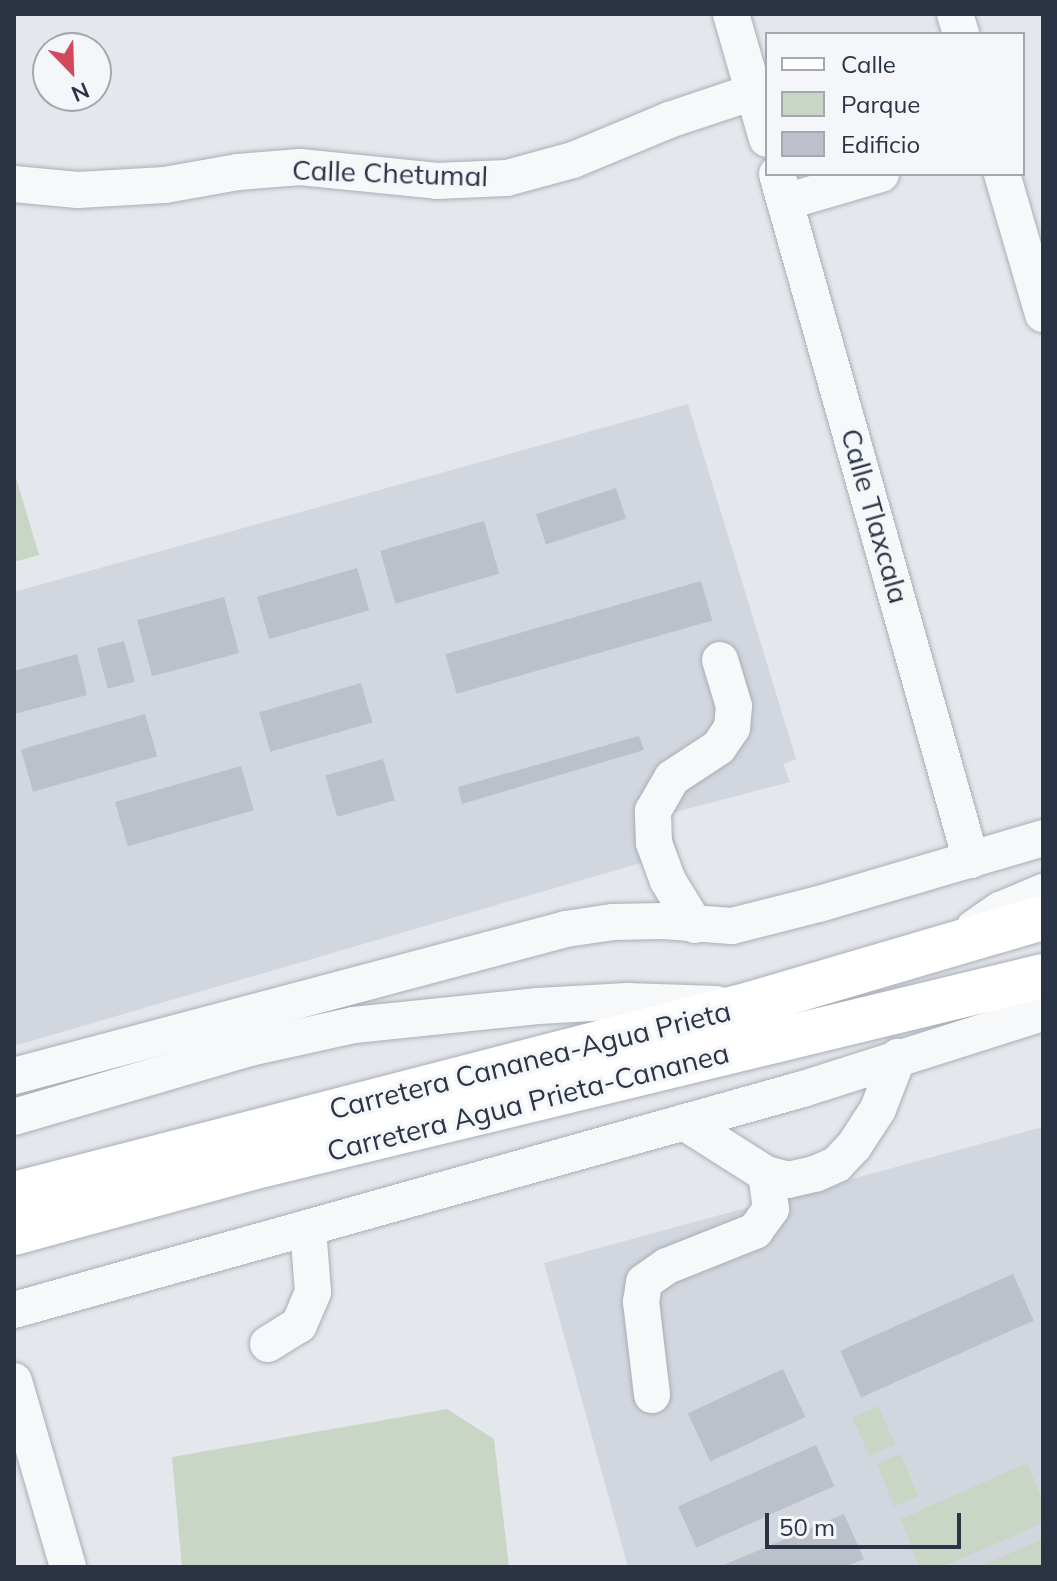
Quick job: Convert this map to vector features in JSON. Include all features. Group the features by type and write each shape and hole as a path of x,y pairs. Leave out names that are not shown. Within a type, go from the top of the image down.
{"main road":[{"name":"Carretera Cananea-Agua Prieta","path":"14,1194 750,1004 1043,918"},
{"name":"Carretera Agua Prieta-Cananea","path":"14,1233 263,1165 1039,996"}],"street":[{"path":"731,14 765,132"},
{"name":"Calle Chetumal","path":"14,184 78,190 165,185 238,172 300,167 437,181 507,178 573,160 669,120 753,92"},
{"path":"781,188 867,176"},
{"path":"1003,176 1043,314"},
{"name":"Calle Tlaxcala","path":"781,188 971,860"},
{"path":"695,925 663,868 654,843 653,811 672,778 719,747 732,728 734,706 720,660"},
{"path":"14,1076 566,929 625,922 732,926 1043,838"},
{"path":"946,946 1000,910 1043,892"},
{"path":"14,1310 803,1089 898,1057 1039,996"},
{"path":"14,1117 250,1048 354,1025 627,1001 750,1004"},
{"path":"684,1122 766,1174 788,1180 837,1164 854,1146 878,1109 898,1057"},
{"path":"652,1395 641,1302 644,1282 667,1266 755,1231 771,1209 766,1174"},
{"path":"268,1344 299,1325 313,1292 308,1228"},
{"path":"14,1381 68,1567"}],"shaded area":[{"path":"688,404 796,759 783,764 790,782 668,814 678,852 14,1046 14,592"},
{"path":"1043,1127 1043,1567 628,1567 544,1263"}],"green space":[{"path":"14,471 39,555 14,562"},
{"path":"878,1406 895,1444 870,1456 852,1417"},
{"path":"447,1409 494,1439 509,1567 182,1567 172,1457"},
{"path":"901,1454 918,1497 894,1506 877,1464"},
{"path":"1027,1463 1043,1502 1043,1523 942,1567 919,1567 901,1519"},
{"path":"1043,1539 1043,1567 978,1567"}],"building":[{"path":"616,488 626,518 546,544 536,514"},
{"path":"484,521 499,574 395,604 380,551"},
{"path":"357,568 369,610 269,639 257,597"},
{"path":"701,581 712,620 457,694 445,654"},
{"path":"224,597 239,653 152,676 137,620"},
{"path":"124,641 135,682 108,689 97,648"},
{"path":"77,654 87,695 14,714 14,671"},
{"path":"361,683 372,722 270,752 259,712"},
{"path":"145,714 157,756 33,792 21,750"},
{"path":"639,736 644,750 462,804 458,787"},
{"path":"383,759 395,800 337,817 325,776"},
{"path":"241,766 254,810 128,846 115,802"},
{"path":"1013,1274 1034,1321 861,1397 840,1351"},
{"path":"783,1369 805,1417 710,1461 688,1413"},
{"path":"816,1445 834,1486 696,1548 678,1506"},
{"path":"844,1514 864,1559 845,1567 719,1567"}]}
